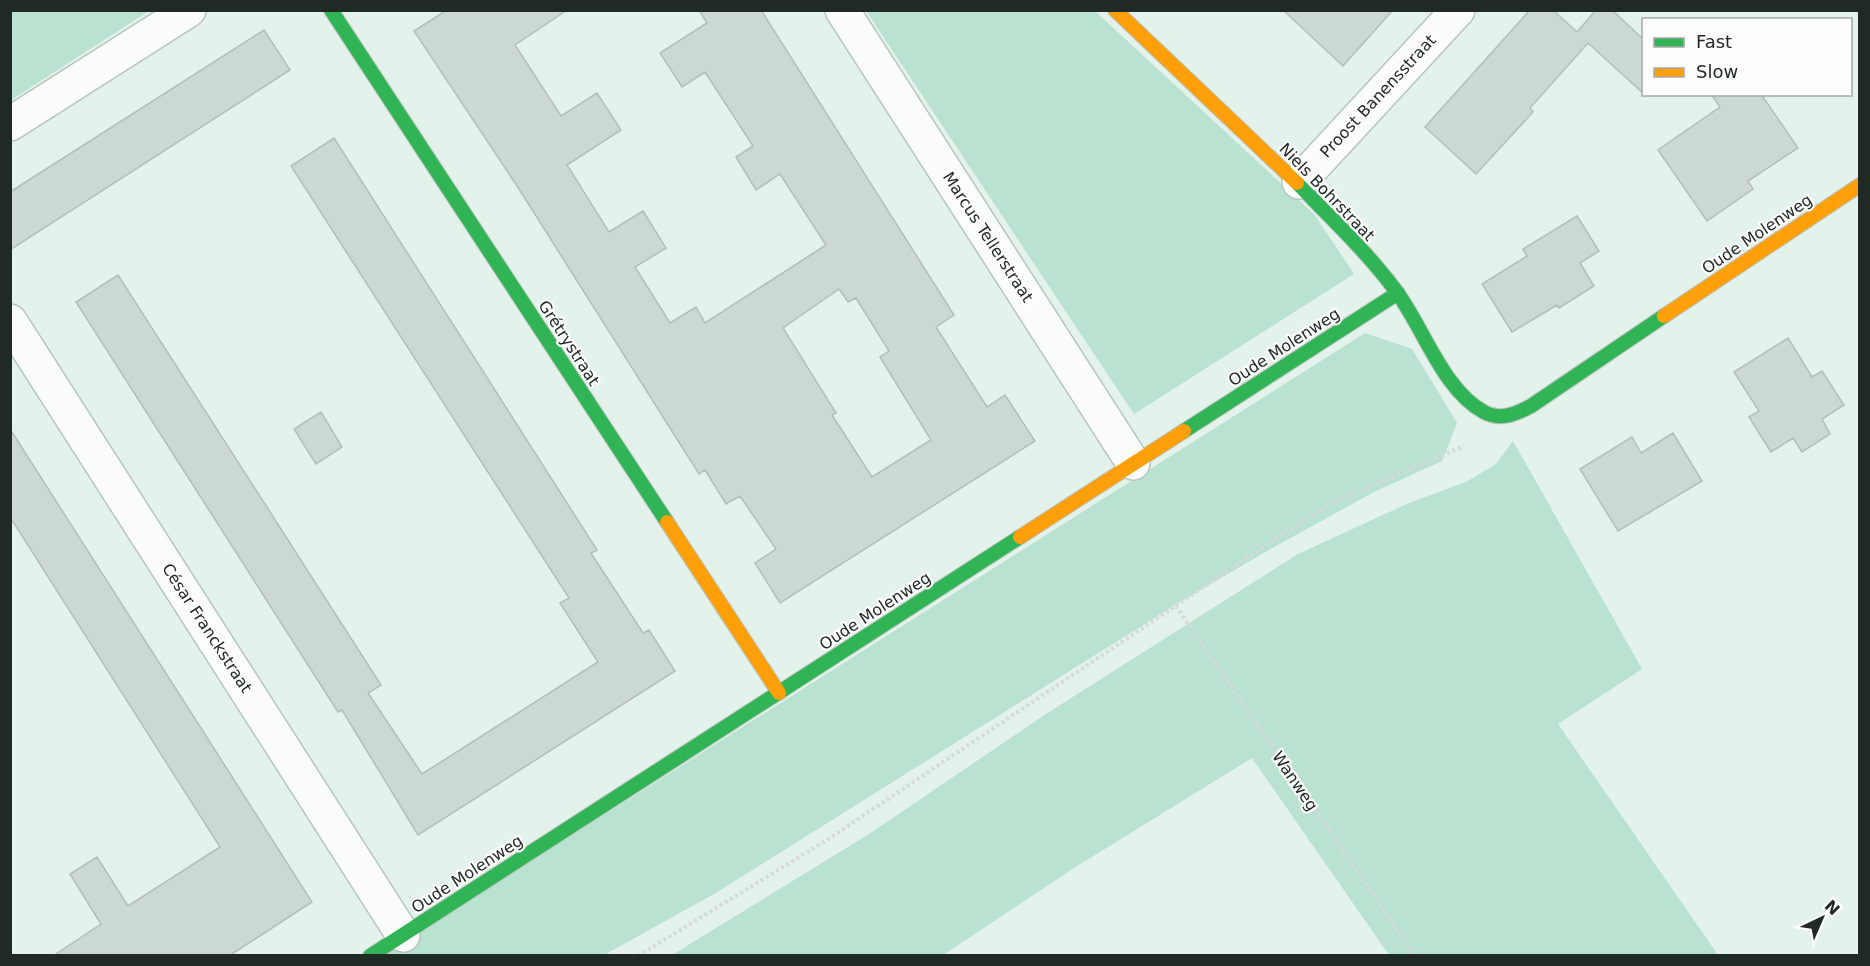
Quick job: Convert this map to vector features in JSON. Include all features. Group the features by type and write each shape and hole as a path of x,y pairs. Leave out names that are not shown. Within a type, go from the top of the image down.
{"street":[{"path":"10,124 189,10"},
{"name":"Grétrystraat","path":"331,10 779,693"},
{"name":"Marcus Tellerstraat","path":"842,10 1133,463"},
{"name":"Niels Bohrstraat","path":"1115,10 1299,182 1398,293 1456,387 1477,408 1490,416"},
{"name":"Proost Banensstraat","path":"1299,182 1453,12"},
{"name":"Oude Molenweg","path":"1490,416 1502,418 1513,416 1531,406 1860,185"},
{"name":"Oude Molenweg","path":"370,956 1398,293"},
{"name":"César Franckstraat","path":"10,321 403,935"}],"path":[{"path":"638,956 826,840 1336,501 1463,447"},
{"name":"Wanweg","path":"1176,606 1415,956"}],"green space":[{"path":"11,10 149,10 149,11 11,100"},
{"path":"866,11 1095,11 1314,214 1354,274 1134,414"},
{"path":"1365,333 1412,349 1457,423 1442,461 1374,492 1175,605 714,894 604,955 381,956"},
{"path":"1513,441 1642,669 1558,724 1718,955 1389,955 1252,758 1074,868 943,955 672,955 869,834 1046,714 1298,554 1409,503 1466,482 1496,464"}],"building":[{"path":"447,10 567,10 515,45 561,116 597,93 621,130 567,165 609,232 643,211 666,248 635,267 670,323 696,307 705,323 826,245 780,174 756,190 736,157 753,146 705,72 682,87 660,53 707,23 699,10 761,10 954,315 936,327 987,407 1005,395 1035,441 780,603 755,563 776,549 740,496 726,504 705,470 699,474 519,189 414,31","holes":["839,289 848,302 856,298 889,351 880,357 931,440 872,477 832,415 836,413 783,328"]},
{"path":"1283,10 1393,10 1343,66"},
{"path":"1530,10 1553,10 1577,32 1596,10 1612,10 1642,38 1642,92 1588,43 1530,108 1533,112 1476,174 1425,127"},
{"path":"264,30 290,70 10,250 10,192"},
{"path":"1712,96 1762,96 1798,148 1748,181 1753,189 1707,221 1658,150 1720,107"},
{"path":"334,138 597,550 591,553 643,633 649,630 675,671 418,835 342,710 338,712 76,302 118,275 381,685 368,693 422,774 598,662 560,603 569,598 291,166"},
{"path":"1577,216 1599,251 1580,263 1594,286 1559,308 1557,305 1512,332 1482,284 1527,256 1523,249"},
{"path":"1788,338 1812,377 1822,371 1844,405 1822,419 1830,434 1802,452 1793,438 1771,452 1749,417 1759,411 1734,372"},
{"path":"321,412 342,447 316,464 294,429"},
{"path":"10,429 312,902 229,956 53,956 101,924 70,874 97,857 128,906 220,847 10,517"},
{"path":"1673,433 1702,481 1618,531 1580,469 1632,437 1641,453"}],"traffic: fast":[{"path":"331,10 667,522"},
{"path":"1297,183 1359,247 1393,287 1456,388 1469,402 1490,415 1508,415 1531,406 1664,316"},
{"path":"1184,431 1398,293"},
{"path":"370,956 1020,537"}],"traffic: slow":[{"path":"1115,10 1297,183"},
{"path":"1664,316 1860,185"},
{"path":"1020,537 1184,431"},
{"path":"667,522 779,693"}]}
